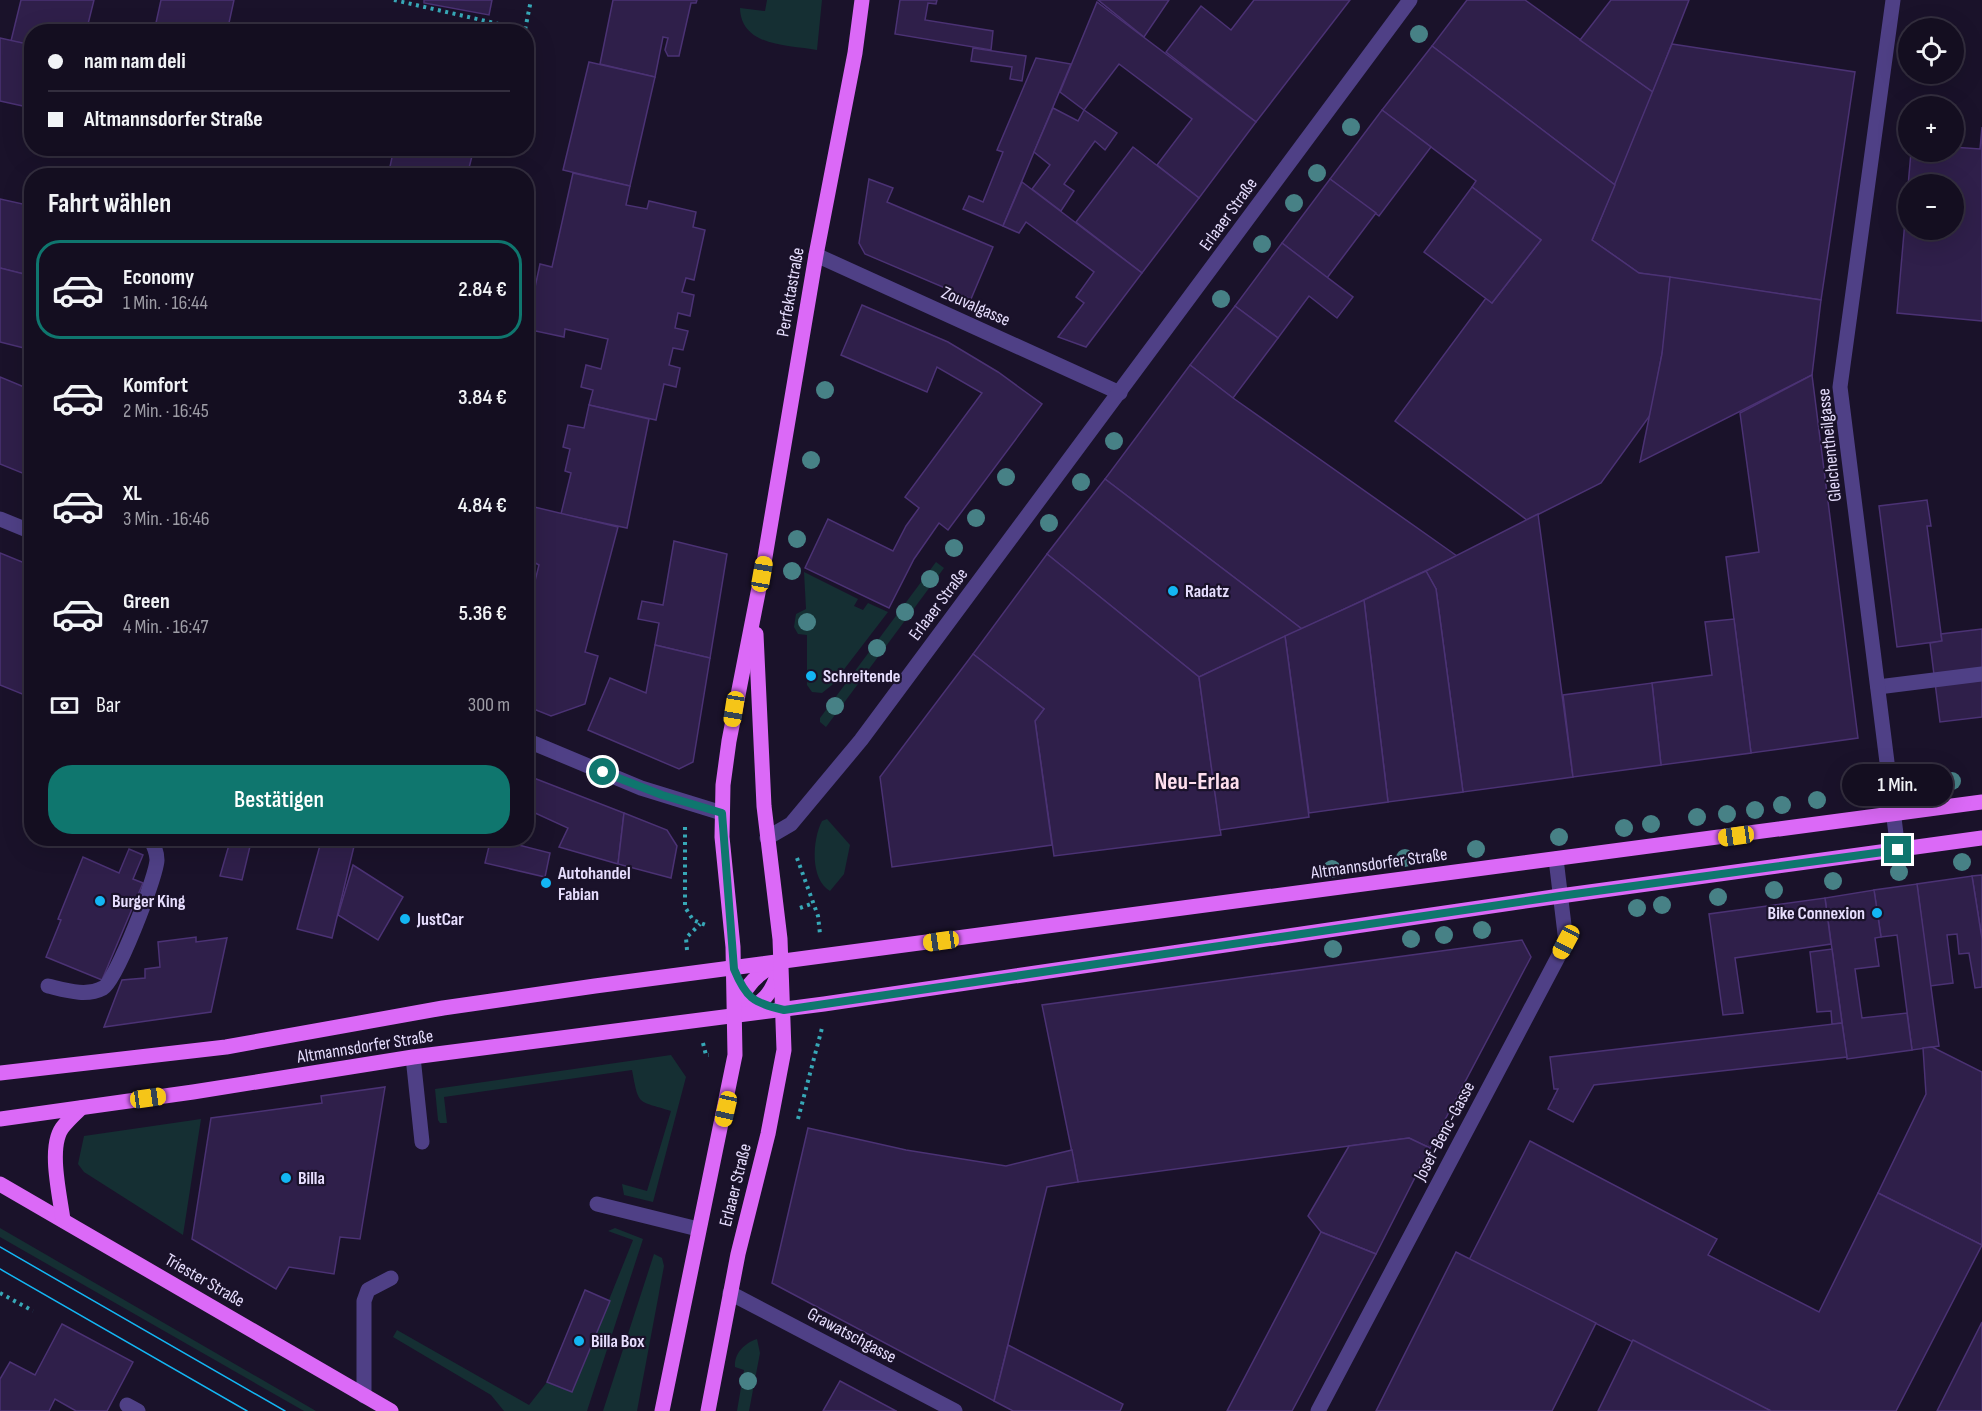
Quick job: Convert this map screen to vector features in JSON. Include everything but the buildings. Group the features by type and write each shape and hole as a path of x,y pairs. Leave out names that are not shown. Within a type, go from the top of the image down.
{"main road":[{"name":"Perfektastraße","path":"722,813 734,709 759,590 816,255 855,53 862,0"},
{"name":"Perfektastraße","path":"759,590 756,657 767,838"},
{"name":"Altmannsdorfer Straße","path":"0,1073 226,1047 501,999 1982,802"},
{"name":"Erlaaer Straße","path":"662,1411 698,1229 730,1090 735,1055 734,969 722,813"},
{"name":"Erlaaer Straße","path":"708,1411 730,1293 784,1050 781,962 767,838"},
{"name":"Altmannsdorfer Straße","path":"0,1119 413,1057 784,1010 1560,896 1982,838"},
{"name":"Altmannsdorfer Straße","path":"736,1015 743,992 760,973 781,962"},
{"name":"Altmannsdorfer Straße","path":"736,1015 759,1004 774,988 781,962"},
{"name":"Altmannsdorfer Straße","path":"734,969 760,973"},
{"path":"734,969 743,992"},
{"path":"760,973 774,988 784,1010"},
{"name":"Altmannsdorfer Straße","path":"743,992 759,1004 784,1010"},
{"path":"63,1220 56,1169 57,1140 61,1129 81,1108"},
{"name":"Triester Straße","path":"0,1184 391,1411"}],"street":[{"name":"Erlaaer Straße","path":"767,838 791,824 861,740 1410,0"},
{"name":"Gleichentheilgasse","path":"1893,0 1840,387 1898,850"},
{"name":"Zouvalgasse","path":"816,255 1120,393"},
{"path":"0,519 24,529"},
{"path":"1878,687 1982,674"},
{"path":"534,743 640,788 722,813"},
{"path":"48,986 89,992 100,990 114,977 155,873 156,851 154,846"},
{"name":"Josef-Benc-Gasse","path":"1318,1411 1566,942 1556,859"},
{"path":"413,1057 422,1142"},
{"path":"597,1204 698,1229"},
{"path":"364,1396 364,1300 368,1290 392,1278"},
{"name":"Grawatschgasse","path":"730,1293 956,1411"}],"path":[{"path":"394,0 499,24"},
{"path":"526,24 531,0"},
{"path":"791,824 802,875 814,903"},
{"path":"0,1293 33,1311"}],"green space":[{"path":"767,0 822,0 817,50 768,42 749,30 742,21 740,8 765,11"},
{"path":"936,562 944,568 826,727 820,722 820,718"},
{"path":"804,572 858,599 854,606 863,610 868,603 888,612 832,685 822,693 812,692 807,685 807,635 798,634 794,627 796,614 806,609"},
{"path":"827,819 850,845 844,874 830,891 819,878 815,859 816,838 822,821"},
{"path":"671,1055 686,1077 653,1202 624,1195 622,1184 647,1191 671,1111 641,1100 636,1090 632,1070 444,1097 447,1123 440,1123 438,1120 435,1089"},
{"path":"201,1119 183,1235 84,1172 78,1164 84,1136"},
{"path":"0,1228 316,1411 304,1411 0,1237"},
{"path":"615,1228 643,1239 587,1411 504,1411 491,1395 393,1337 397,1330 529,1405 547,1382 572,1392 633,1240 608,1231"},
{"path":"654,1254 662,1258 664,1266 637,1411 603,1411"},
{"path":"757,1339 760,1353 749,1411 737,1411 744,1370 735,1367 736,1357 748,1343"}],"tram line":[{"path":"0,1247 285,1411"},
{"path":"0,1269 247,1411"}],"place":[{"name":"Radatz","path":"1173,591"},
{"name":"Schreitende","path":"811,676"},
{"name":"Autohandel Fabian","path":"546,883"},
{"name":"Burger King","path":"100,901"},
{"name":"Bike Connexion","path":"1877,913"},
{"name":"JustCar","path":"405,919"},
{"name":"Billa","path":"286,1178"},
{"name":"Billa Box","path":"579,1341"}],"district":[{"name":"Neu-Erlaa","path":"1197,781"}],"route":[{"path":"603,772 640,788 722,813 722,837 734,969 743,992 759,1004 784,1010 1560,896 1898,850"}]}
